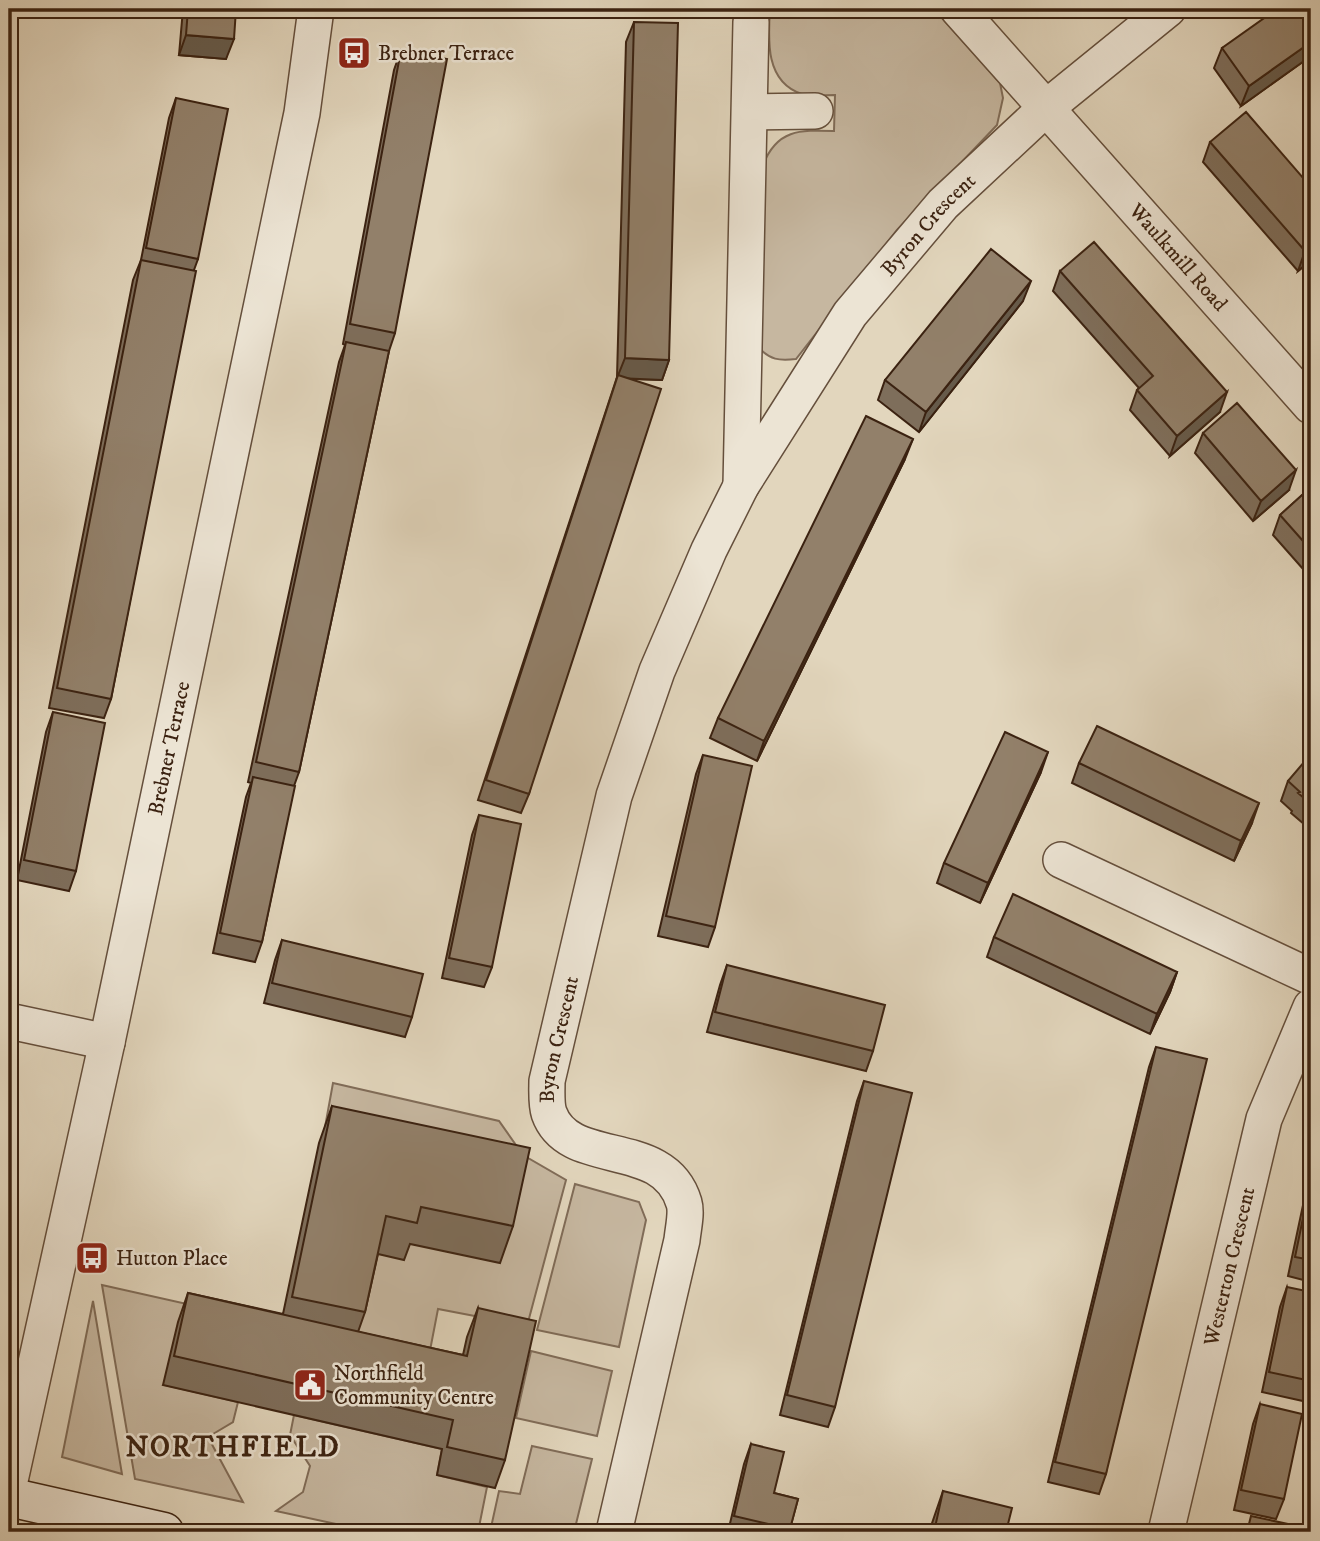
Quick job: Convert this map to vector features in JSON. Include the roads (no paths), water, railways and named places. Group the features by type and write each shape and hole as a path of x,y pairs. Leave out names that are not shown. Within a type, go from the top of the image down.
{"street":[{"name":"Brebner Terrace","path":"9,1485 107,1042 302,113 316,9"},
{"name":"Waulkmill Road","path":"958,9 1311,406"},
{"name":"Byron Crescent","path":"614,1532 682,1240 685,1204 671,1176 647,1162 585,1145 562,1135 548,1112 547,1081 614,796 657,670 709,550 741,486 850,314 943,204 1046,108 1168,9"},
{"name":"Byron Crescent","path":"741,486 751,22"},
{"path":"750,112 815,111"},
{"path":"1061,860 1311,977"},
{"name":"Westerton Crescent","path":"1166,1532 1264,1119 1311,1007"},
{"path":"9,1021 107,1042"},
{"path":"9,1497 164,1532"}],"place":[{"name":"Brebner Terrace","path":"354,53"},
{"name":"Hutton Place","path":"92,1258"},
{"name":"Northfield Community Centre","path":"310,1385"}],"district":[{"name":"NORTHFIELD","path":"233,1446"}]}
